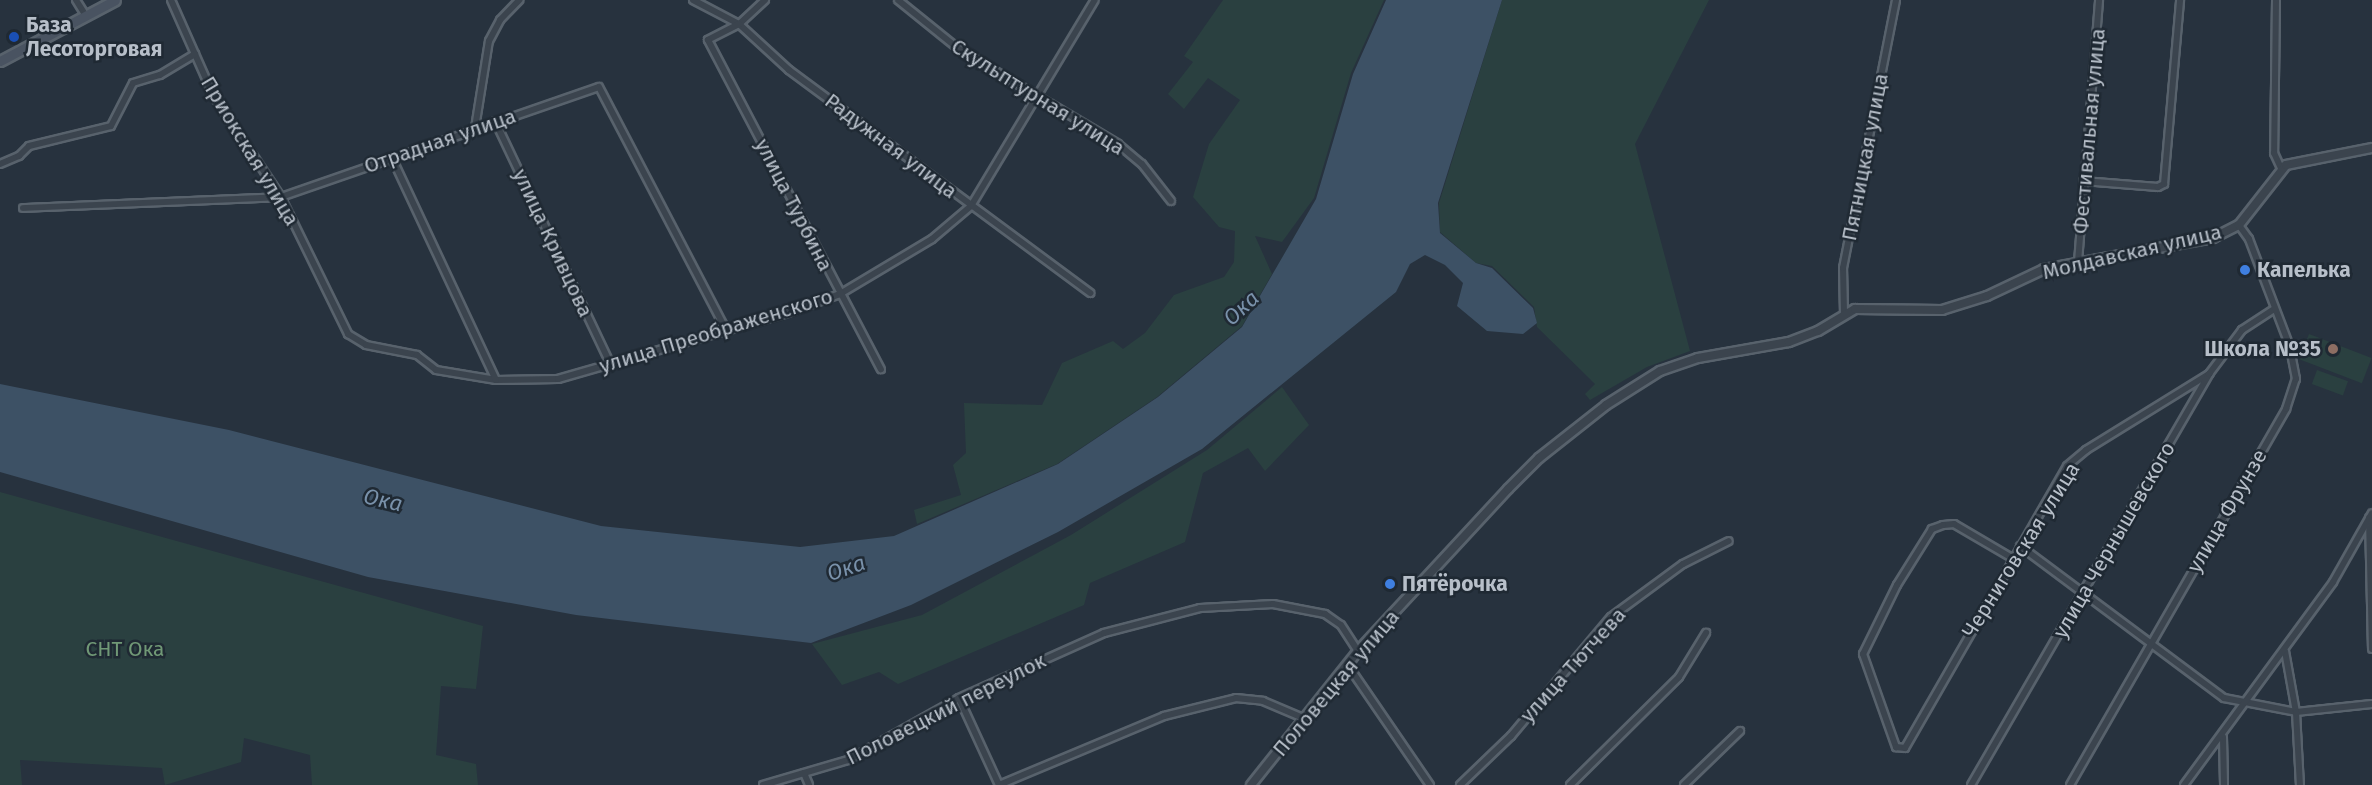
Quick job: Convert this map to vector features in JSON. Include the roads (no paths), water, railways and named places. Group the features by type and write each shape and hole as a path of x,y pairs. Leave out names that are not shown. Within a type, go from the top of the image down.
{"main road":[{"path":"0,61 115,0"}],"street":[{"path":"76,0 87,16"},
{"name":"Приокская улица","path":"171,0 213,95 281,196 348,334"},
{"path":"475,128 491,34 519,0"},
{"name":"Радужная улица","path":"693,0 739,24 789,70 1090,293"},
{"path":"739,24 765,0"},
{"name":"Скульптурная улица","path":"898,0 960,50 1118,144 1142,164 1171,201"},
{"name":"улица Преображенского","path":"348,334 366,345 417,355 436,370 496,380 558,379 611,365 724,328 785,314 840,294 932,239 971,206 1026,116 1034,96 1095,0"},
{"name":"Пятницкая улица","path":"1844,314 1843,268 1896,0"},
{"name":"Фестивальная улица","path":"2078,262 2100,0"},
{"path":"2083,182 2158,187 2164,183 2180,0"},
{"path":"2276,0 2274,153 2281,168 2305,159 2372,148"},
{"name":"улица Турбина","path":"739,24 708,40 880,369"},
{"path":"0,164 19,156 29,147 111,126 133,83 160,75 195,54"},
{"name":"Отрадная улица","path":"23,208 281,196 599,87 724,328"},
{"name":"улица Кривцова","path":"495,121 611,365"},
{"path":"392,158 496,380"},
{"name":"Молдавская улица","path":"1698,358 1789,342 1844,314 1869,306 1942,310 1987,296 2044,269 2213,238 2239,225 2281,168"},
{"name":"улица Фрунзе","path":"2070,785 2286,409 2296,380 2295,369 2248,239 2239,225"},
{"name":"улица Чернышевского","path":"1971,785 2209,374 2242,330 2273,310"},
{"name":"Половецкая улица","path":"1251,785 1358,651 1539,458 1606,405 1660,370 1698,358"},
{"name":"Черниговская улица","path":"2012,558 1954,524 1943,525 1932,529 1897,585 1863,654 1896,747 1905,748 2012,558 2067,466 2086,450 2209,374"},
{"path":"2371,515 2372,649"},
{"path":"2184,785 2223,736 2244,703 2285,651 2333,582 2371,515"},
{"name":"улица Тютчева","path":"1460,785 1511,736 1611,617 1683,564 1729,541"},
{"path":"2020,546 2213,692 2244,703 2296,712 2372,704"},
{"name":"Половецкий переулок","path":"762,785 849,760 959,698 1104,633 1200,608 1272,604 1325,614 1341,625 1358,651"},
{"path":"1570,785 1679,677 1706,633"},
{"path":"2285,651 2296,712 2300,785"},
{"path":"1347,664 1430,785"},
{"path":"959,698 999,785 1164,716 1236,698 1263,701 1303,718"},
{"path":"1684,785 1740,731"},
{"path":"2223,736 2224,785"},
{"path":"804,773 809,785"}],"water":[{"name":"Ока","path":"1386,0 1502,0 1438,203 1440,233 1476,263 1492,268 1533,308 1537,323 1523,334 1487,331 1457,306 1463,283 1445,265 1425,255 1410,264 1396,292 1202,449 1058,532 911,605 811,643 576,615 368,577 0,472 0,384 229,430 601,526 800,547 894,536 1058,464 1158,397 1242,327 1316,199 1353,74"}],"place":[{"name":"База Лесоторговая","path":"14,37"},
{"name":"Капелька","path":"2245,270"},
{"name":"Школа №35","path":"2333,349"},
{"name":"Пятёрочка","path":"1390,584"}],"park label":[{"name":"СНТ Ока","path":"125,649"}]}
